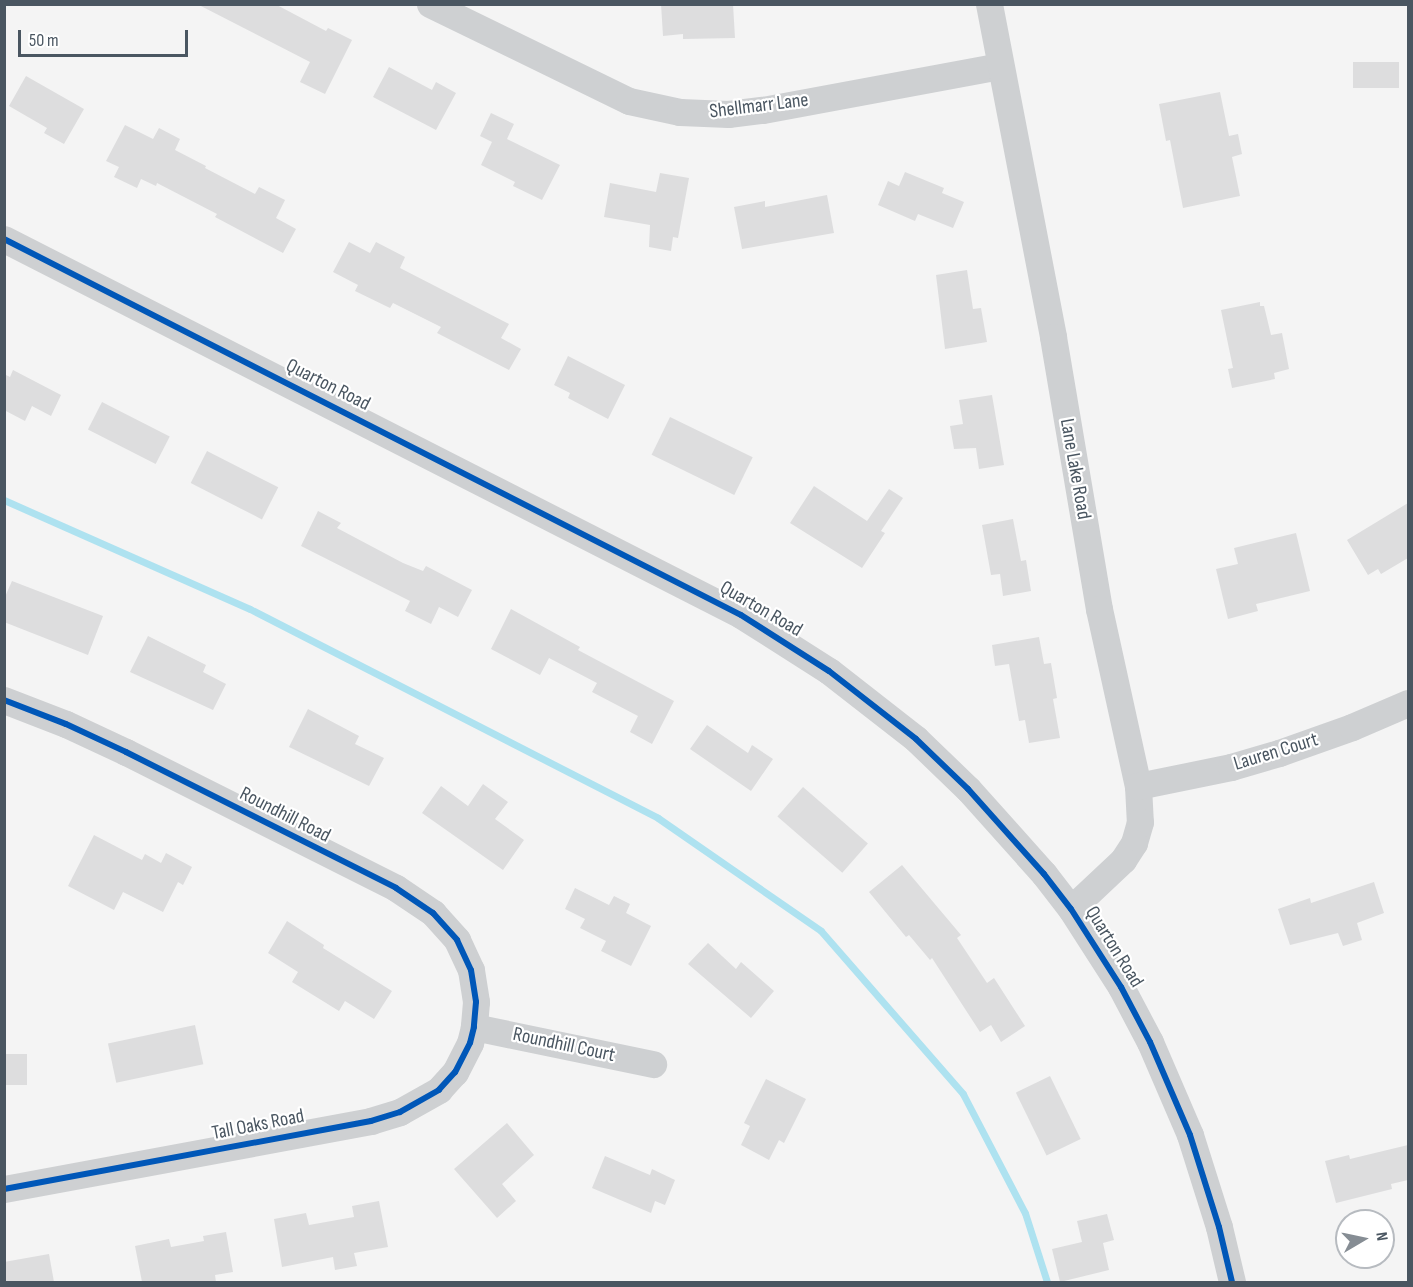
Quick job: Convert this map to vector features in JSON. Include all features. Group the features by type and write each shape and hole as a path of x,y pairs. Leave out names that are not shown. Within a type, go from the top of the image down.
{"street":[{"name":"Shellmarr Lane","path":"430,4 611,94 629,101 680,112 728,114 763,110 1000,66"},
{"name":"Lane Lake Road","path":"989,4 1053,337 1099,609 1138,786 1140,822 1134,843 1123,860 1071,909"},
{"name":"Quarton Road","path":"4,239 563,522 741,615 829,671 916,739 1006,829 1071,909 1121,987 1177,1102 1209,1191 1232,1282"},
{"name":"Roundhill Road","path":"4,700 66,724 126,752 396,888 433,913 457,940 471,970 476,1002 474,1026"},
{"name":"Lauren Court","path":"1138,786 1231,767 1280,753 1352,727 1408,703"},
{"name":"Roundhill Court","path":"474,1026 653,1064"},
{"name":"Tall Oaks Road","path":"4,1190 371,1120 400,1112 439,1090 455,1072 474,1026"}],"building":[{"path":"197,4 275,4 326,31 328,28 352,40 325,94 300,82 310,62"},
{"path":"661,4 733,4 735,38 683,39 683,34 663,36"},
{"path":"1353,62 1399,62 1399,88 1353,88"},
{"path":"389,67 432,90 436,82 456,93 436,130 373,97"},
{"path":"26,76 84,109 64,144 44,133 47,128 9,106"},
{"path":"1220,92 1229,136 1238,134 1242,154 1232,157 1240,196 1183,208 1170,140 1166,141 1159,104"},
{"path":"491,113 514,124 507,139 560,165 542,200 513,186 515,182 481,165 492,142 480,136"},
{"path":"125,125 153,139 159,128 180,139 175,150 206,166 205,168 255,194 259,187 285,200 276,218 296,229 283,253 215,217 217,214 157,183 156,186 141,179 137,188 114,177 119,167 106,161"},
{"path":"905,172 944,188 942,193 964,202 953,228 918,214 915,221 878,205 888,181 899,186"},
{"path":"660,173 689,178 678,238 673,237 671,251 649,247 650,225 604,217 610,183 656,192"},
{"path":"827,195 834,233 742,249 734,207 765,201 765,207"},
{"path":"349,242 370,253 376,242 405,257 400,268 509,324 501,338 521,349 509,370 437,333 441,327 393,303 390,308 355,291 358,285 333,272"},
{"path":"967,270 973,309 981,308 987,342 945,349 936,275"},
{"path":"1260,302 1260,306 1264,306 1271,335 1282,333 1289,369 1274,373 1275,379 1232,388 1228,369 1233,368 1221,310"},
{"path":"568,356 625,385 608,419 568,398 570,393 554,385"},
{"path":"13,370 61,395 51,416 32,406 25,421 4,410 4,374 10,377"},
{"path":"992,395 1004,465 979,469 976,448 954,449 950,426 963,424 959,400"},
{"path":"102,402 170,437 156,464 88,430"},
{"path":"670,417 753,457 734,495 652,455"},
{"path":"207,451 278,487 262,519 191,483"},
{"path":"814,486 867,521 889,489 903,498 881,531 885,533 862,568 790,523"},
{"path":"1408,503 1408,558 1381,574 1378,569 1368,575 1347,540"},
{"path":"318,511 341,523 337,528 403,563 423,571 426,566 472,590 458,617 439,607 431,624 405,611 410,601 301,546"},
{"path":"1013,519 1021,561 1026,560 1031,591 1003,596 1000,574 991,575 982,525"},
{"path":"1296,533 1310,591 1256,604 1258,611 1228,619 1216,569 1238,564 1234,548"},
{"path":"12,581 103,616 88,655 4,622 4,599"},
{"path":"511,609 580,647 578,650 674,701 652,744 630,732 638,716 592,692 597,683 549,658 540,675 491,649"},
{"path":"148,636 206,665 203,672 226,684 213,710 130,672"},
{"path":"1039,637 1044,664 1051,663 1057,698 1053,699 1060,738 1029,743 1025,720 1019,721 1009,664 995,666 992,645"},
{"path":"308,709 359,736 355,744 384,758 369,786 289,747"},
{"path":"707,725 748,753 752,745 773,759 751,791 690,749"},
{"path":"483,784 508,802 495,819 524,840 503,870 422,813 441,786 468,806"},
{"path":"803,787 868,843 842,873 777,816"},
{"path":"94,835 142,860 145,854 161,863 166,853 192,867 183,885 178,882 163,912 123,892 114,910 68,886"},
{"path":"902,865 961,935 957,938 987,983 994,978 1025,1026 1001,1042 991,1025 980,1032 932,958 930,960 909,935 906,937 869,892"},
{"path":"1374,882 1384,913 1357,923 1362,940 1343,946 1338,933 1290,945 1278,909 1310,898 1311,903"},
{"path":"575,888 609,905 614,896 630,904 626,913 651,926 631,966 601,951 606,941 580,928 585,919 565,909"},
{"path":"287,921 324,945 323,948 392,991 374,1019 345,1001 339,1011 292,982 298,972 268,953"},
{"path":"708,943 736,969 741,962 774,991 751,1018 688,964"},
{"path":"195,1025 203,1064 116,1083 108,1044"},
{"path":"4,1054 27,1054 27,1085 4,1085"},
{"path":"1050,1076 1081,1139 1047,1156 1016,1093"},
{"path":"766,1079 806,1099 784,1143 779,1140 769,1160 741,1145 750,1126 744,1123"},
{"path":"507,1123 534,1155 502,1184 516,1201 497,1218 454,1169"},
{"path":"1408,1145 1408,1180 1391,1184 1392,1189 1336,1203 1325,1161 1349,1155 1350,1159"},
{"path":"605,1156 650,1175 652,1169 675,1180 665,1205 655,1201 651,1213 592,1188"},
{"path":"379,1201 388,1247 354,1253 357,1266 335,1270 333,1257 282,1267 274,1219 306,1213 309,1225 354,1217 352,1206"},
{"path":"1107,1214 1114,1240 1103,1243 1109,1270 1060,1282 1052,1249 1082,1242 1077,1221"},
{"path":"226,1232 233,1272 215,1275 216,1282 142,1282 135,1246 169,1239 171,1247 204,1241 203,1236"},
{"path":"49,1254 54,1282 4,1282 4,1262"}],"waterway":[{"path":"4,500 250,609 658,818 821,931 963,1094 1025,1213 1047,1282"}],"cycle path":[{"path":"4,239 741,615 829,671 916,739 968,789 1044,874 1071,909 1121,987 1150,1042 1190,1135 1219,1227 1232,1282"},
{"path":"4,700 66,724 126,752 396,888 433,913 457,940 471,970 476,1002 470,1043 455,1072 439,1090 400,1112 371,1121 4,1189"}]}
